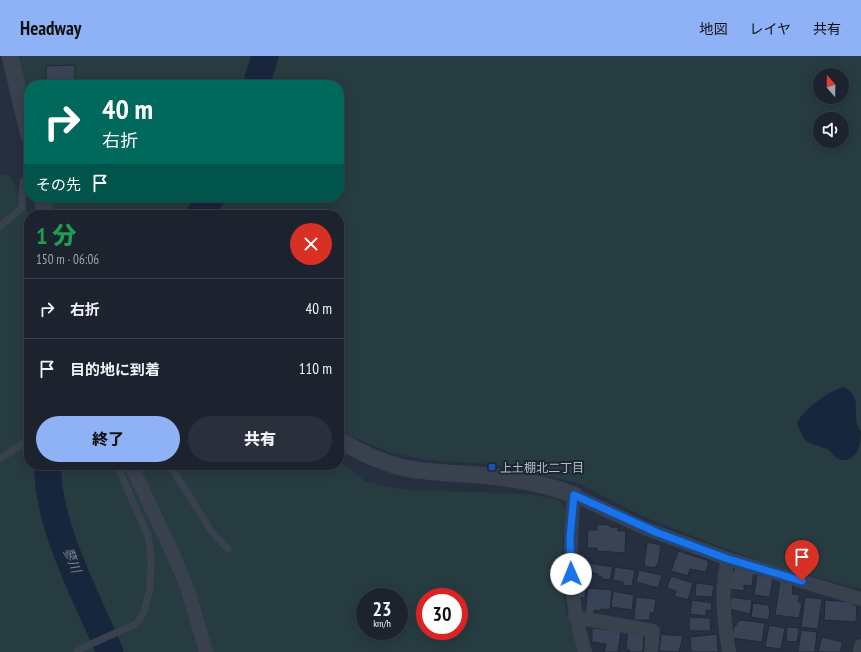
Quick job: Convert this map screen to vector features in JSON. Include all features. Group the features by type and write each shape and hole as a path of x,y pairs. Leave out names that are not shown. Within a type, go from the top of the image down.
{"street":[{"path":"10,56 24,115"},
{"path":"344,443 378,460 401,467 423,471 479,475 532,482 574,495 644,528 728,559 861,599"},
{"path":"133,470 175,558 188,590 206,652"},
{"path":"574,495 570,563 571,586 575,616 584,652"},
{"path":"728,559 724,574 722,596 723,615 729,652"},
{"path":"575,616 653,631 651,652"},
{"path":"860,652 861,646"}],"lane":[{"path":"0,226 22,208 24,180"},
{"path":"0,459 24,442"},
{"path":"77,652 84,647 126,629 139,621 147,603 150,589 151,546 143,522 119,470"},
{"path":"173,470 211,531 228,549"}],"green space":[{"path":"18,56 861,56 861,589 774,566 710,543 642,516 578,483 489,464 428,460 391,453 344,432 344,210 53,210 51,202 344,202 344,80 24,80 24,87"},
{"path":"0,175 10,175 27,210 24,210 24,470 344,470 344,465 366,482 407,490 530,494 559,500 566,510 560,576 566,611 579,652 0,652"}],"water":[{"path":"844,387 853,394 855,398 856,418 861,432 861,437 857,452 851,458 841,460 827,449 808,442 802,436 797,423 811,406 825,396"}],"building":[{"path":"75,65 75,80 46,80 46,66"},
{"path":"597,524 610,525 610,527 618,527 618,531 626,531 625,553 597,551 597,548 587,548 588,530 597,530"},
{"path":"647,542 661,545 658,566 656,565 656,568 644,566"},
{"path":"678,551 707,560 709,562 706,572 690,569 688,576 671,571"},
{"path":"588,563 613,567 610,580 602,579 602,577 598,576 598,574 586,572"},
{"path":"615,567 635,570 632,586 623,585 623,582 613,580"},
{"path":"734,567 754,572 752,586 744,585 744,591 729,589 731,571 734,571"},
{"path":"639,570 662,575 658,588 636,582"},
{"path":"757,575 773,578 770,597 754,595"},
{"path":"671,576 693,583 688,600 674,596 676,591 667,588"},
{"path":"780,581 793,583 792,594 800,595 798,602 802,603 799,618 775,615"},
{"path":"696,583 714,585 712,597 695,596"},
{"path":"579,586 586,587 585,598 579,597"},
{"path":"588,588 612,590 610,610 594,610 593,615 585,614"},
{"path":"613,591 634,595 632,610 611,607"},
{"path":"636,597 656,599 654,613 650,613 650,620 634,620"},
{"path":"731,597 752,600 750,614 729,609"},
{"path":"805,597 822,599 818,629 801,627"},
{"path":"692,600 712,603 711,611 706,610 706,616 690,614"},
{"path":"825,600 853,602 853,605 857,605 856,622 824,620"},
{"path":"753,603 769,605 769,620 751,617"},
{"path":"689,617 710,618 711,631 689,631"},
{"path":"740,620 765,623 762,642 732,638 734,626 736,626 737,621"},
{"path":"769,625 785,628 781,649 765,647"},
{"path":"787,627 799,628 797,642 786,641"},
{"path":"592,628 621,631 618,652 604,652 606,644 592,642"},
{"path":"628,630 644,632 643,652 629,652 630,650 626,649"},
{"path":"801,630 817,632 815,652 798,652"},
{"path":"661,634 683,636 679,652 659,651"},
{"path":"717,634 718,652 691,652 690,637"},
{"path":"822,637 843,642 840,652 818,652"}],"waterway":[{"name":"蓼川","path":"258,80 265,56"},
{"name":"蓼川","path":"203,210 208,202"},
{"name":"蓼川","path":"48,470 49,487 61,535 80,584 110,652"}],"place":[{"name":"上土棚北二丁目","path":"492,467"}],"route":[{"path":"571,574 570,538 574,495 644,528 728,559 802,581"}]}
